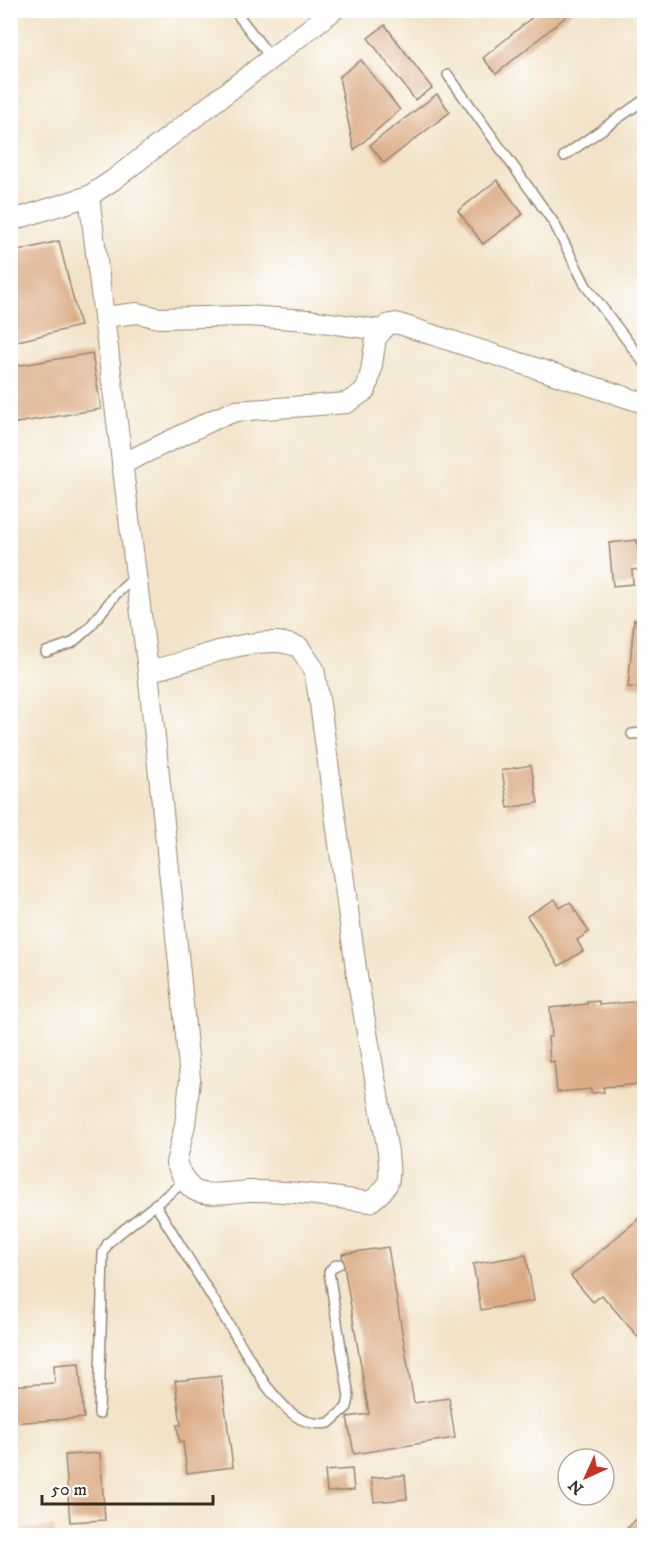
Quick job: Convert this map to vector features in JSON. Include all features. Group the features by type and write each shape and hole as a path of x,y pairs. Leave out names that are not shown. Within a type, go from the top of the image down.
{"street":[{"path":"10,221 89,196 334,10"},
{"path":"89,196 148,671 182,983 190,1079 185,1125 176,1163 185,1181 195,1191 209,1193 260,1191 370,1202 384,1191 390,1178 388,1152 357,976 314,669 299,647 277,642 233,647 148,671"},
{"path":"104,317 137,313 159,318 246,316 308,320 380,330"},
{"path":"122,464 236,411 347,403 366,390 376,338 380,330 396,323 645,402"}],"lane":[{"path":"234,10 271,58"},
{"path":"448,75 554,223 586,286 645,363"},
{"path":"564,156 645,100"},
{"path":"46,652 72,644 89,628 116,594 136,576"},
{"path":"632,734 645,733"},
{"path":"99,1414 103,1253 108,1244 185,1181"},
{"path":"155,1204 265,1383 284,1407 300,1420 310,1423 328,1423 346,1407 350,1398 329,1272 339,1264"}],"building":[{"path":"541,10 574,10 496,74 483,58"},
{"path":"385,25 432,88 415,100 368,38"},
{"path":"361,60 400,110 354,150 339,77"},
{"path":"437,94 450,112 384,163 370,145"},
{"path":"497,180 523,214 483,244 458,211"},
{"path":"59,241 80,326 10,343 10,253"},
{"path":"92,353 101,409 10,424 10,367"},
{"path":"637,540 640,569 632,570 633,584 613,586 609,543"},
{"path":"634,620 644,621 644,688 628,687"},
{"path":"531,765 538,803 508,808 502,770"},
{"path":"555,899 560,908 570,902 589,932 577,940 583,951 559,966 527,916"},
{"path":"599,1001 599,1005 644,1001 644,1084 603,1087 604,1092 591,1093 591,1089 557,1092 554,1061 550,1062 548,1037 552,1037 550,1008"},
{"path":"644,1214 644,1344 602,1295 593,1302 571,1276"},
{"path":"388,1247 414,1403 449,1398 455,1438 354,1454 347,1417 369,1414 342,1254"},
{"path":"526,1255 534,1301 481,1310 473,1264"},
{"path":"79,1363 84,1418 10,1423 10,1386 55,1383 54,1365"},
{"path":"221,1376 233,1467 187,1473 183,1442 179,1442 177,1425 181,1425 175,1381"},
{"path":"100,1453 105,1520 70,1522 65,1455"},
{"path":"352,1469 354,1490 327,1492 325,1471"},
{"path":"405,1475 407,1499 374,1502 371,1478"},
{"path":"643,1512 644,1536 620,1536"},
{"path":"54,1526 55,1536 18,1536 18,1531"}]}
